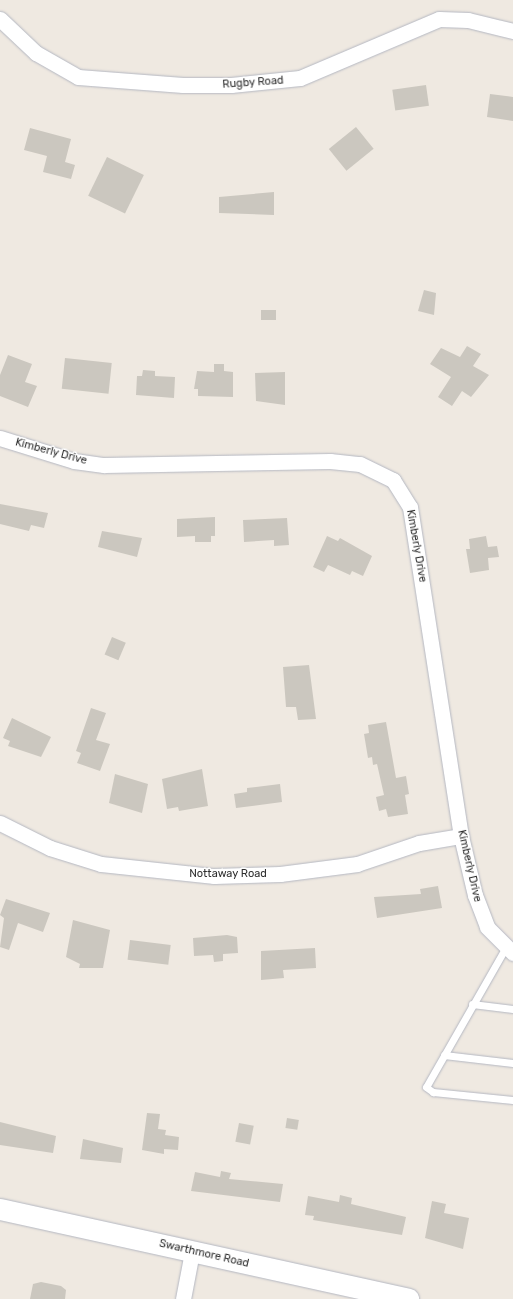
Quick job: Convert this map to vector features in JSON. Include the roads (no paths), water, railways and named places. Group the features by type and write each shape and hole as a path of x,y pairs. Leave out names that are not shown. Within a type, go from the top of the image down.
{"street":[{"name":"Rugby Road","path":"0,19 36,53 78,78 183,85 231,86 300,78 439,19 468,20 513,31"},
{"name":"Kimberly Drive","path":"0,438 74,461 104,465 330,462 360,464 393,480 410,507 461,836 482,914 487,927 509,950"},
{"name":"Nottaway Road","path":"0,823 50,848 101,864 214,876 280,874 357,864 419,843 461,836"},
{"name":"Swarthmore Road","path":"0,1209 408,1299"},
{"path":"183,1299 192,1252"}],"lane":[{"path":"509,950 472,1004 426,1087 433,1092 513,1100"},
{"path":"472,1004 513,1009"},
{"path":"444,1055 513,1063"}]}
